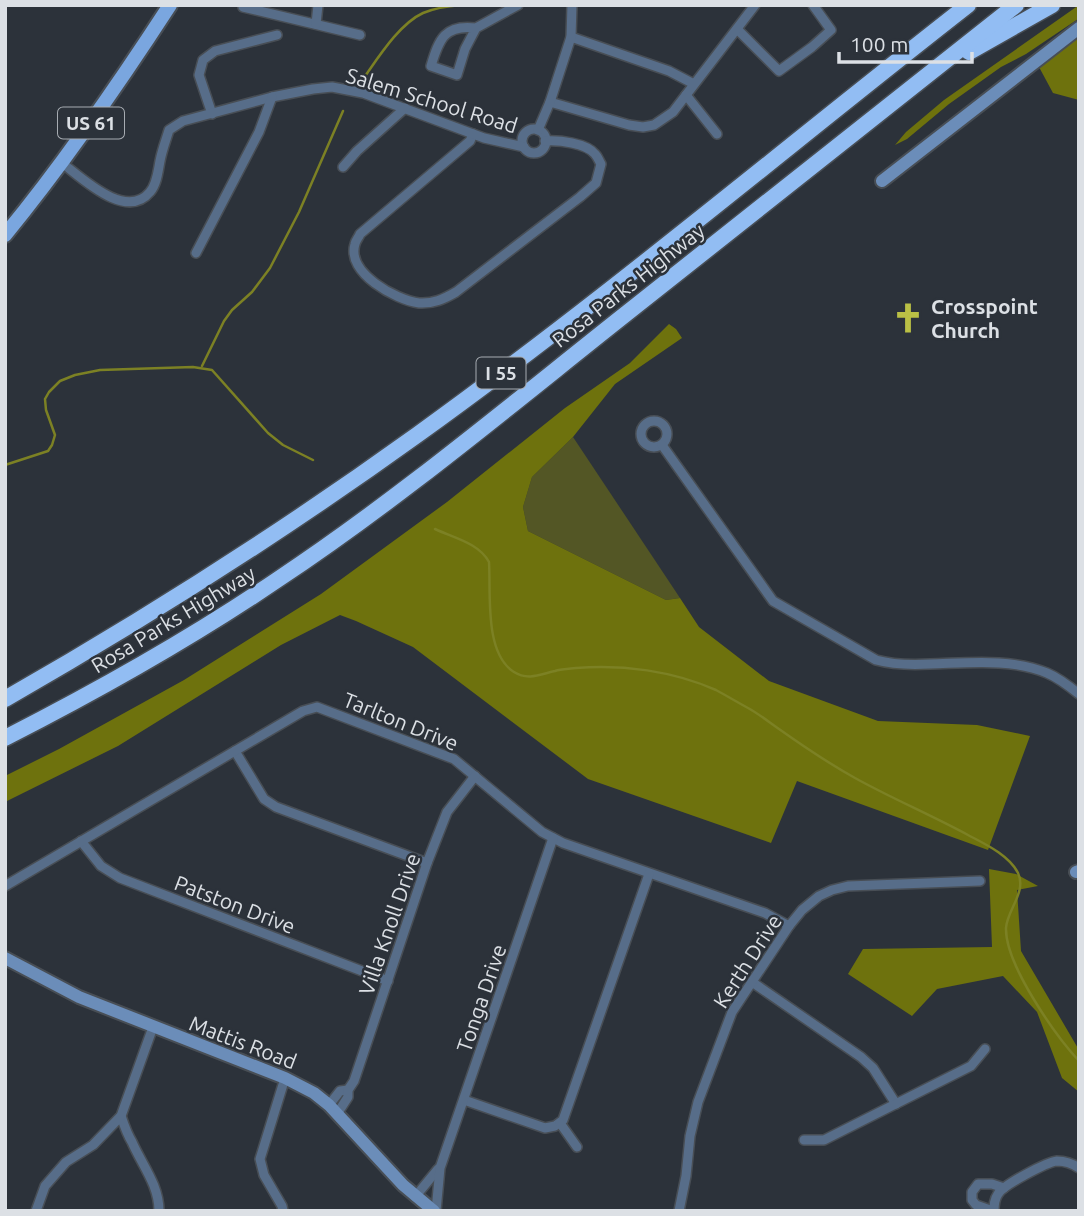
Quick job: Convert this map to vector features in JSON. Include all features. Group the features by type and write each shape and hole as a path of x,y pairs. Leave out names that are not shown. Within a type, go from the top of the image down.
{"highway":[{"name":"Rosa Parks Highway","path":"5,738 113,681 197,632 347,532 1016,5"},
{"path":"930,73 1052,5"},
{"name":"Rosa Parks Highway","path":"5,699 215,572 416,436 561,327 963,8"}],"main road":[{"name":"US 61","path":"5,235 62,163 170,5"},
{"path":"882,181 1079,27"},
{"name":"Mattis Road","path":"5,958 79,997 285,1078 314,1093 333,1109 389,1171 435,1211"}],"street":[{"path":"316,24 318,5"},
{"path":"476,28 451,30 441,37 431,66 457,75 465,49 476,28 518,5"},
{"path":"538,130 550,102 570,37 572,5"},
{"path":"550,102 614,122 643,127 654,125 673,112 755,5"},
{"path":"737,29 779,71 831,30 813,5"},
{"path":"243,7 360,35"},
{"path":"212,114 199,75 203,60 215,51 277,35"},
{"path":"570,37 669,71 694,84"},
{"name":"Salem School Road","path":"62,163 108,197 123,202 139,200 150,192 154,184 169,130 183,121 272,97 332,87 356,91 473,134 524,147"},
{"path":"686,95 717,134"},
{"path":"196,253 259,132 272,97"},
{"path":"343,167 356,151 405,108"},
{"path":"530,130 538,130 544,135 545,141 542,149 536,153 528,151 522,141 524,134 530,130"},
{"name":"Salem School Road","path":"473,134 470,141 360,234 354,246 358,265 369,279 384,290 419,303 439,302 456,292 596,183 601,164 595,153 559,140 545,141"},
{"path":"662,445 774,601 876,660 911,665 1007,663 1047,673 1079,694"},
{"name":"Tarlton Drive","path":"5,886 303,711 317,707 454,759 542,832 553,838 765,913 789,926"},
{"path":"236,751 264,799 276,807 427,863"},
{"name":"Villa Knoll Drive","path":"333,1109 340,1091 348,1090 354,1080 427,863 447,812 475,776"},
{"name":"Tonga Drive","path":"435,1211 440,1168 553,838"},
{"name":"Patston Drive","path":"80,841 101,866 120,878 388,981"},
{"path":"464,1100 545,1128 560,1123 566,1113 649,874"},
{"name":"Kerth Drive","path":"679,1211 698,1102 727,1022 789,926 809,903 832,890 848,886 980,881"},
{"path":"752,982 861,1057 873,1068 896,1104"},
{"path":"36,1211 44,1186 65,1162 93,1145 121,1116 153,1027"},
{"path":"804,1140 824,1140 896,1104 971,1066 985,1049"},
{"path":"283,1211 264,1175 260,1159 285,1078"},
{"path":"121,1116 151,1176 159,1211"},
{"path":"560,1123 577,1147"},
{"path":"1004,1188 992,1184 978,1184 972,1192 972,1200 976,1205 994,1211 994,1201 1009,1183 1055,1161 1076,1166"},
{"name":"Tonga Drive","path":"415,1196 440,1168"}],"green space":[{"path":"573,437 680,598 666,600 528,531 523,507 532,477"}],"shaded area":[{"path":"1079,5 1078,19 1026,54 1001,67 949,104 907,139 895,145 906,132 944,100"},
{"path":"1079,36 1079,100 1053,93 1039,67"},
{"path":"669,324 682,338 615,384 573,437 532,477 523,507 528,531 666,600 680,598 699,627 769,681 878,721 977,725 1030,736 988,850 797,781 771,843 588,779 413,647 340,615 281,645 118,746 5,802 5,776 184,680 321,594 447,502 565,408 630,363"},
{"path":"989,869 1016,874 1038,886 1017,890 1021,951 1079,1050 1079,1092 1062,1078 1037,1012 1003,976 937,989 912,1016 848,974 863,949 992,947"}],"waterway":[{"path":"363,79 390,42 414,18 432,10 461,5"},
{"path":"202,366 224,321 252,292 270,268 299,212 343,111"},
{"path":"5,465 48,451 52,445 55,435 45,399 60,381 100,370 193,367 212,370 268,433 283,445 313,460"},
{"path":"435,529 458,538 485,555 489,562 493,637 504,663 519,675 611,667 647,670 700,683 752,710 855,778 1003,855 1014,867 1020,880 1006,928 1014,960 1045,1017 1079,1061"}],"place":[{"name":"Crosspoint Church","path":"908,318"}]}
